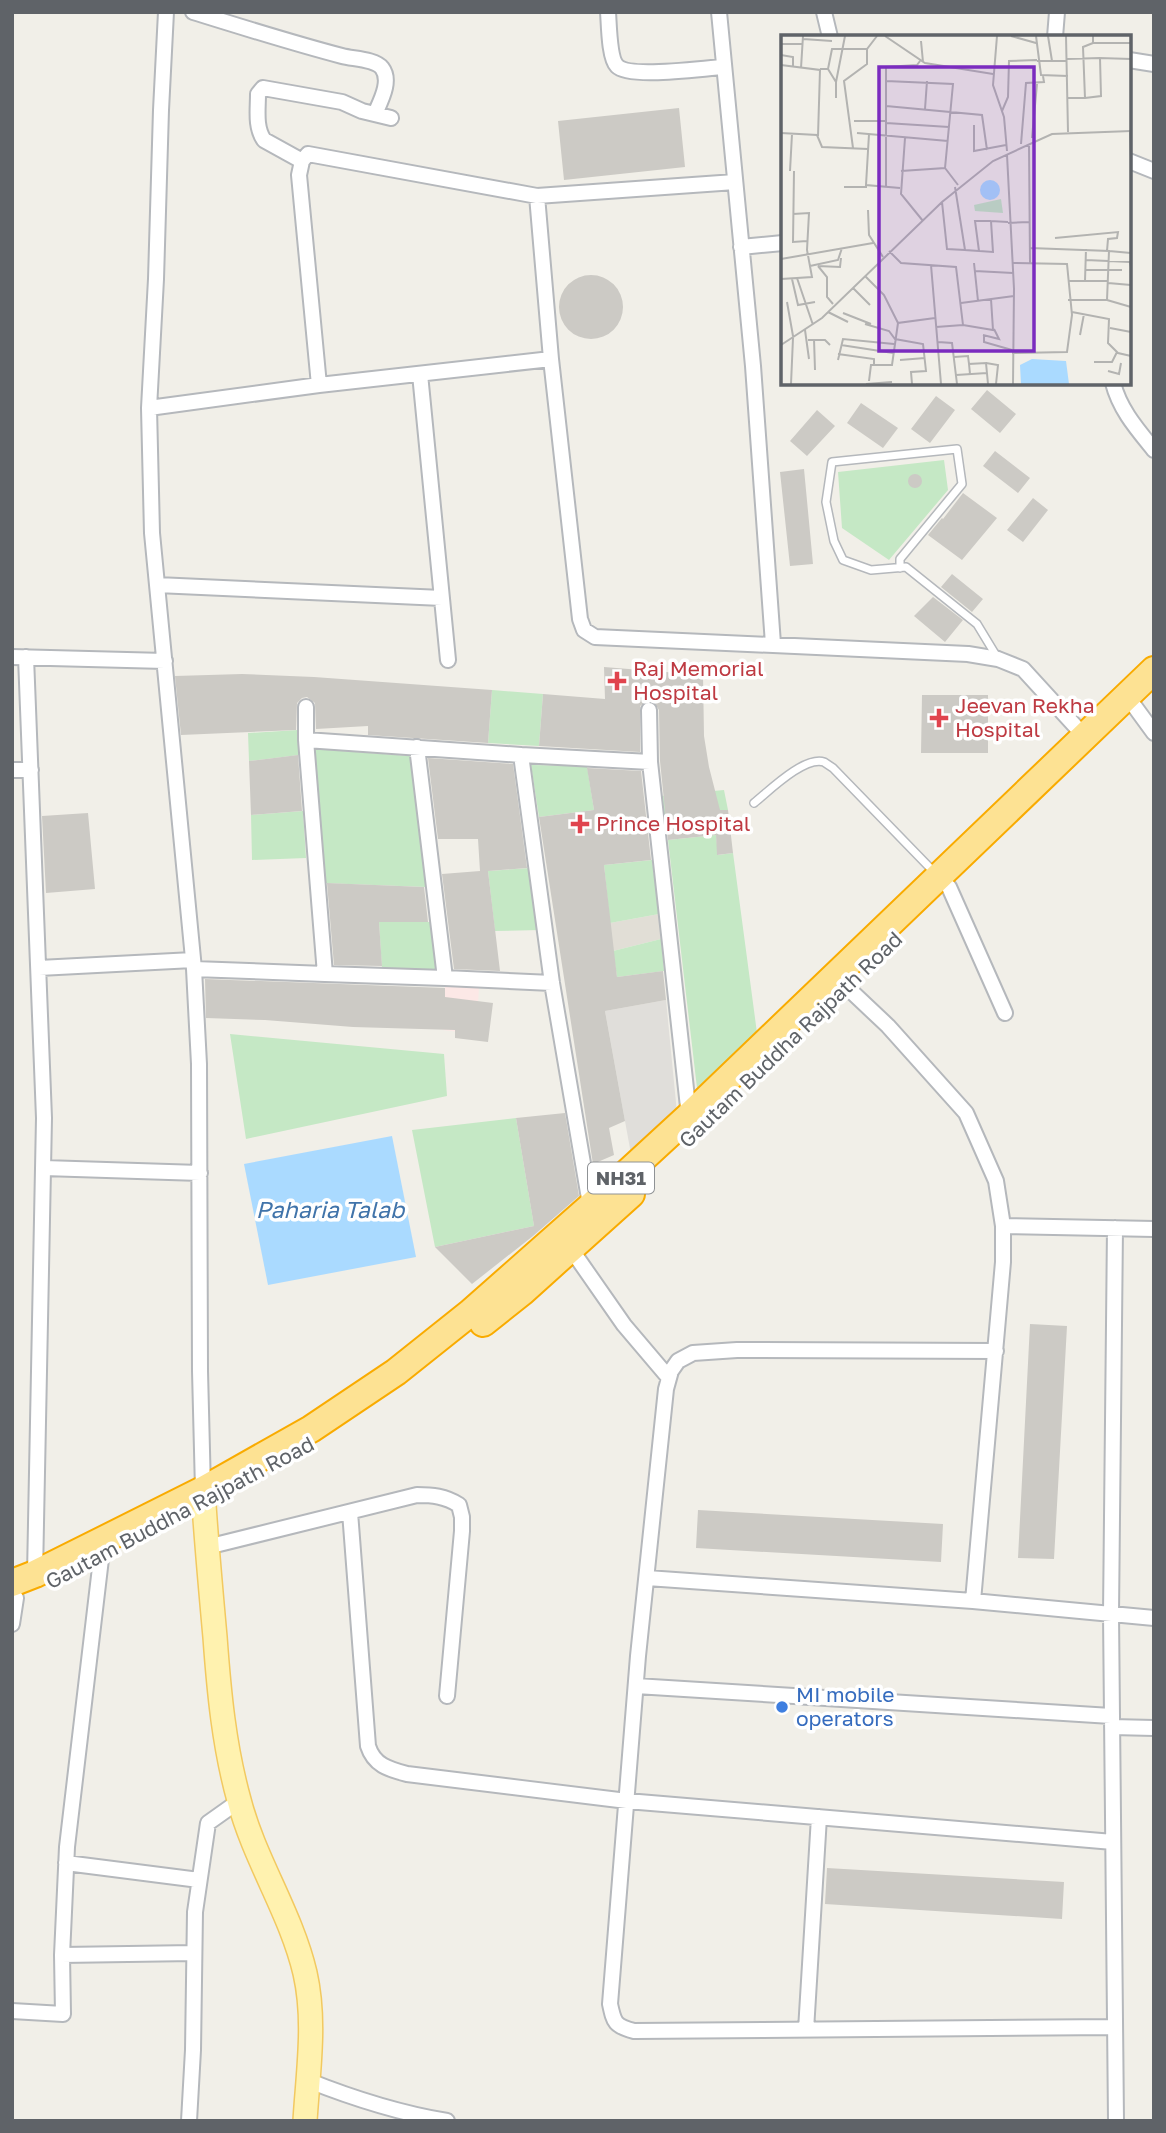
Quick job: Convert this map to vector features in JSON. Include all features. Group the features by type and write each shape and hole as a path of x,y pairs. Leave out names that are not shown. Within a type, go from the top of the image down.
{"highway":[{"name":"NH31","path":"1088,741 1154,670"},
{"name":"Gautam Buddha Rajpath Road","path":"19,1589 101,1559 204,1497 261,1475 373,1406 428,1367 571,1249 592,1218 1088,741 1144,699"},
{"name":"NH31","path":"19,1589 204,1497 396,1372 592,1218 689,1116 839,981"}],"main road":[{"path":"204,1497 220,1704 229,1756 251,1838 293,1937 310,1998 305,2121"}],"street":[{"path":"166,12 149,408 151,506 193,965 199,1064 200,1371 204,1497"},
{"path":"193,12 344,57 377,64 385,75 384,93 375,114"},
{"path":"608,12 612,58 617,66 628,72 724,67"},
{"path":"719,12 753,366 773,644"},
{"path":"824,12 830,35"},
{"path":"1055,35 1057,12"},
{"path":"1131,60 1154,64"},
{"path":"302,161 264,140 261,135 258,129 258,94 263,88 342,102 391,118"},
{"path":"319,386 299,175 302,161 309,153 537,196 735,181"},
{"path":"1131,162 1154,171"},
{"path":"537,196 551,359 580,619 584,631 595,637 968,654 998,659 1023,669 1088,741"},
{"path":"741,247 781,243"},
{"path":"149,408 551,359"},
{"path":"420,374 448,660"},
{"path":"1113,385 1116,397 1126,416 1154,450"},
{"path":"157,585 442,598"},
{"path":"12,1624 19,1589 44,1168 31,771 19,657 165,661"},
{"path":"1144,699 1154,733"},
{"path":"306,707 306,740 325,974"},
{"path":"649,710 650,762 689,1116"},
{"path":"306,740 650,762"},
{"path":"417,747 445,978"},
{"path":"521,755 552,983 592,1218"},
{"path":"12,770 31,771"},
{"path":"943,882 1005,1013"},
{"path":"39,968 193,965 325,974 552,983"},
{"path":"839,981 888,1026 966,1113 996,1181 1003,1226 1003,1262 973,1601"},
{"path":"44,1168 200,1173"},
{"path":"1003,1226 1154,1229"},
{"path":"1115,1228 1111,1722 1116,2121"},
{"path":"571,1249 624,1325 669,1378"},
{"path":"996,1351 737,1350 693,1353 678,1361 666,1389 636,1686 610,2004 614,2022 622,2028 634,2031 1114,2026"},
{"path":"207,1547 417,1495 450,1499 459,1505 462,1531 447,1696"},
{"path":"350,1512 365,1726 371,1756 390,1770 626,1801 1113,1842"},
{"path":"12,2011 63,2014 62,1955 66,1863 101,1559"},
{"path":"647,1578 973,1601 1154,1618"},
{"path":"636,1686 1111,1722 1154,1728"},
{"path":"189,2121 193,2050 194,1912 199,1880 208,1823 239,1801"},
{"path":"806,2030 819,1817"},
{"path":"66,1863 199,1880"},
{"path":"62,1955 194,1953"},
{"path":"307,2080 337,2092 447,2121"}],"lane":[{"path":"900,568 900,559 962,484 957,449 832,462 826,502 834,541 843,560 871,570 906,568 977,624 998,659"},
{"path":"754,803 809,762 823,762 833,768 943,882"}],"shaded area":[{"path":"659,914 661,939 613,951 610,923"},
{"path":"445,985 479,988 476,1034 443,1030"},
{"path":"666,1000 677,1113 631,1154 605,1011"}],"green space":[{"path":"944,460 948,490 889,560 842,528 838,472"},
{"path":"492,690 543,694 539,746 488,743"},
{"path":"298,730 299,755 249,761 248,733"},
{"path":"315,749 410,756 426,887 323,883"},
{"path":"531,765 587,766 594,810 539,817"},
{"path":"724,790 728,810 664,817 661,796"},
{"path":"303,811 306,858 252,860 251,815"},
{"path":"716,835 718,855 733,853 757,1033 697,1088 668,840"},
{"path":"652,860 659,914 610,923 604,865"},
{"path":"530,868 540,930 495,931 488,871"},
{"path":"379,922 430,922 437,970 382,969"},
{"path":"661,939 664,971 617,977 613,951"},
{"path":"230,1034 444,1054 447,1096 246,1139"},
{"path":"516,1118 534,1226 435,1247 412,1130"}],"water":[{"name":"Paharia Talab","path":"392,1136 416,1257 268,1285 244,1164"}],"building":[{"path":"679,108 685,167 564,180 558,121"},
{"path":"585,275 597,275 614,284 621,295 621,319 614,330 597,339 585,339 573,334 564,325 559,313 559,301 564,289 573,280"},
{"path":"987,390 1016,414 1000,433 971,409"},
{"path":"936,396 955,410 930,443 911,429"},
{"path":"861,403 898,428 883,448 847,423"},
{"path":"817,410 835,426 807,456 790,441"},
{"path":"995,451 1030,478 1018,493 983,466"},
{"path":"804,469 813,564 790,566 780,472"},
{"path":"912,474 918,474 922,481 918,488 912,488 908,484 908,478"},
{"path":"963,493 997,518 962,560 928,535"},
{"path":"1033,498 1048,510 1023,542 1007,530"},
{"path":"952,574 983,599 972,612 941,587"},
{"path":"933,597 963,620 945,642 914,616"},
{"path":"604,667 703,675 704,736 709,767 720,810 728,810 733,853 717,855 716,835 668,840 660,761 659,710 654,702 648,700 640,706 640,752 539,746 543,694 605,699"},
{"path":"242,674 492,690 488,743 368,735 368,726 316,729 315,703 307,697 297,703 296,730 181,735 175,676"},
{"path":"922,695 988,695 988,753 921,753"},
{"path":"298,755 302,811 251,815 249,761"},
{"path":"428,758 513,764 527,868 488,871 500,971 454,969 442,874 480,871 478,839 438,839"},
{"path":"587,768 641,771 651,860 604,865 617,977 663,971 666,1000 605,1011 625,1121 609,1128 614,1155 593,1164 539,817 594,810"},
{"path":"88,813 95,889 46,893 42,816"},
{"path":"327,883 424,887 428,922 379,922 382,966 334,965"},
{"path":"205,979 445,988 445,997 493,1003 488,1042 455,1038 455,1030 206,1018"},
{"path":"565,1113 579,1196 472,1284 435,1247 534,1226 516,1118"},
{"path":"1030,1324 1067,1326 1054,1559 1018,1558"},
{"path":"698,1510 943,1524 941,1562 696,1548"},
{"path":"827,1868 1064,1882 1062,1919 825,1904"}],"place":[{"name":"Raj Memorial Hospital","path":"617,681"},
{"name":"Jeevan Rekha Hospital","path":"939,718"},
{"name":"Prince Hospital","path":"580,824"},
{"name":"MI mobile operators","path":"782,1707"}]}
